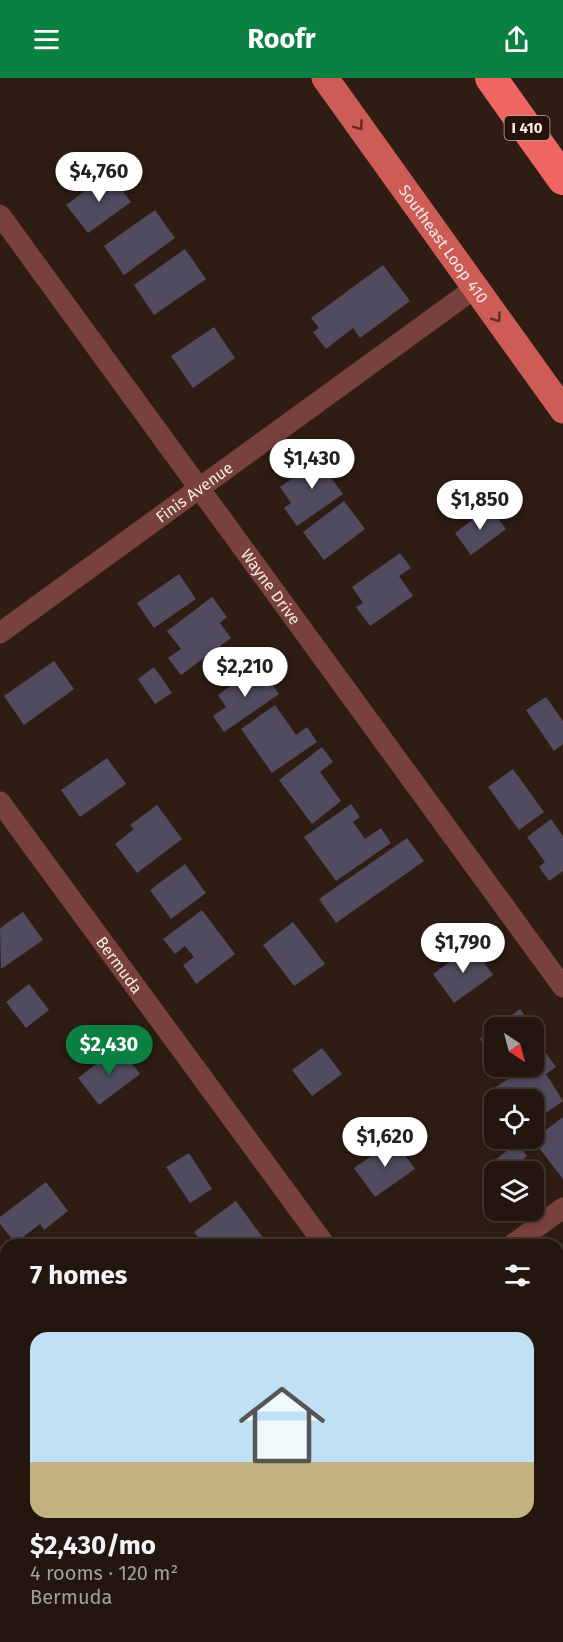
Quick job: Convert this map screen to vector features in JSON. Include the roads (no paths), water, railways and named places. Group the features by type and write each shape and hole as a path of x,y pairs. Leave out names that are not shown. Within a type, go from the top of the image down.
{"highway":[{"name":"I 410","path":"491,78 563,179"}],"main road":[{"name":"Southeast Loop 410","path":"325,78 563,410"}],"street":[{"name":"Wayne Drive","path":"0,215 563,987"},
{"name":"Finis Avenue","path":"0,633 475,288"},
{"name":"Bermuda","path":"0,802 321,1239"},
{"path":"520,1239 563,1208"}]}
